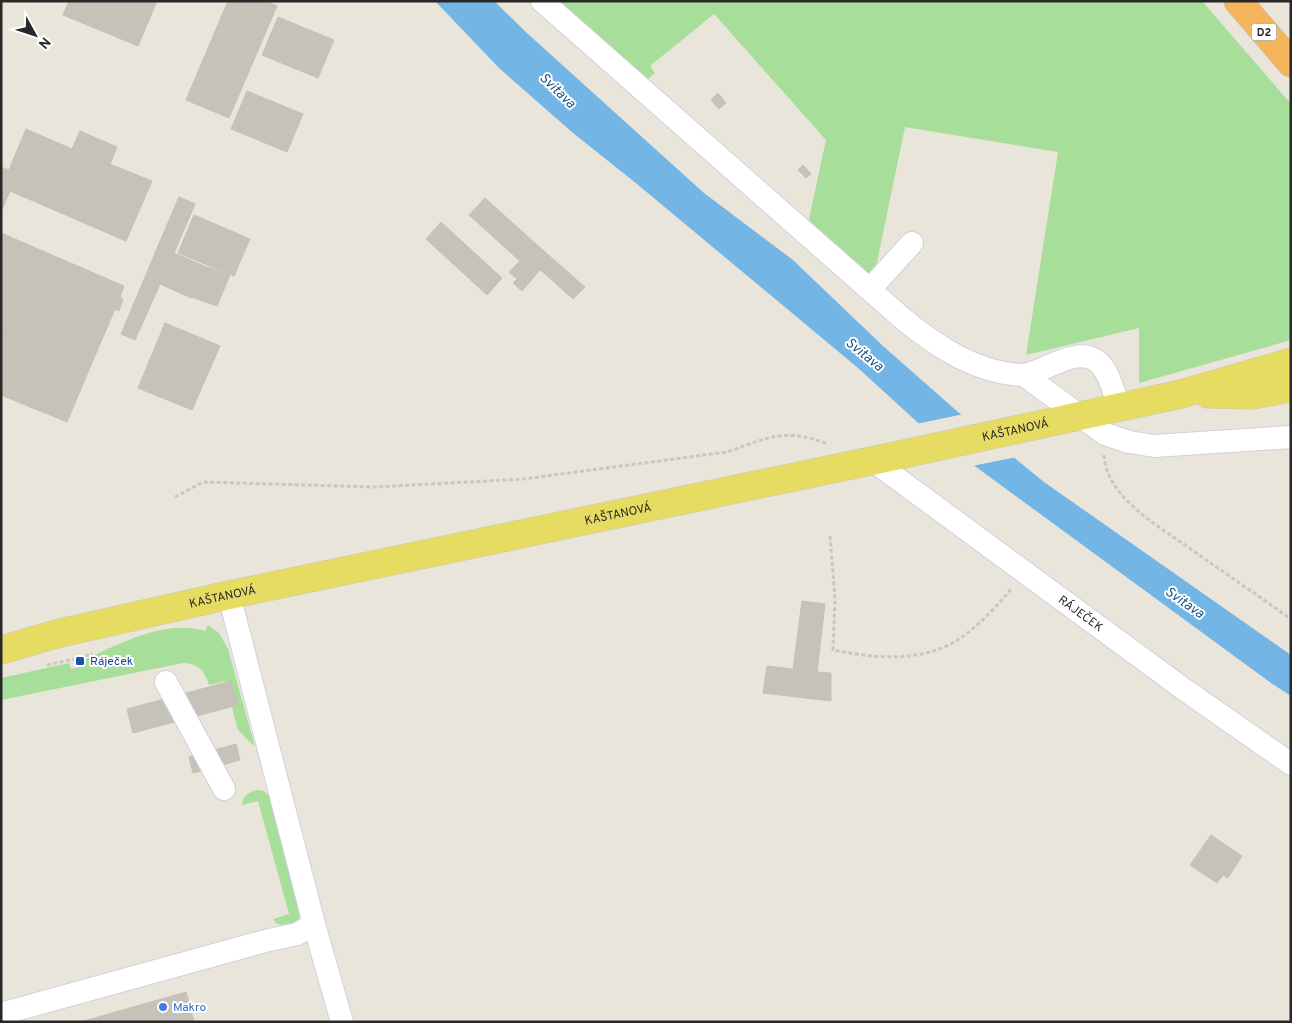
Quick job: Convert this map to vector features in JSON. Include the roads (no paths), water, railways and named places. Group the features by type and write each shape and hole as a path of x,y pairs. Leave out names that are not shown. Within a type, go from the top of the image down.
{"highway":[{"name":"D2","path":"1238,1 1291,63"}],"main road":[{"name":"KAŠTANOVÁ","path":"1,650 56,634 229,595 1182,394 1291,362"},
{"name":"KAŠTANOVÁ","path":"1182,394 1252,395 1291,388"},
{"name":"KAŠTANOVÁ","path":"1,637 56,634"}],"street":[{"path":"542,1 920,332 957,356 994,371 1010,375 1034,373 1073,357 1092,357 1102,365 1110,380 1119,406"},
{"path":"870,289 912,243"},
{"path":"1024,375 1065,419 1129,442 1154,446 1291,437"},
{"name":"RÁJEČEK","path":"873,460 1185,690 1291,764"},
{"path":"229,595 314,924 342,1022"},
{"path":"166,682 224,789"},
{"path":"1,1014 265,941 297,934 314,924"}],"water":[{"name":"Svitava","path":"435,1 494,1 704,193 793,260 883,346 958,412 1044,482 1291,655 1291,696 927,431 858,368 573,133 499,68"}],"place":[{"name":"Ráječek","path":"80,661"},
{"name":"Makro","path":"163,1007"}]}
